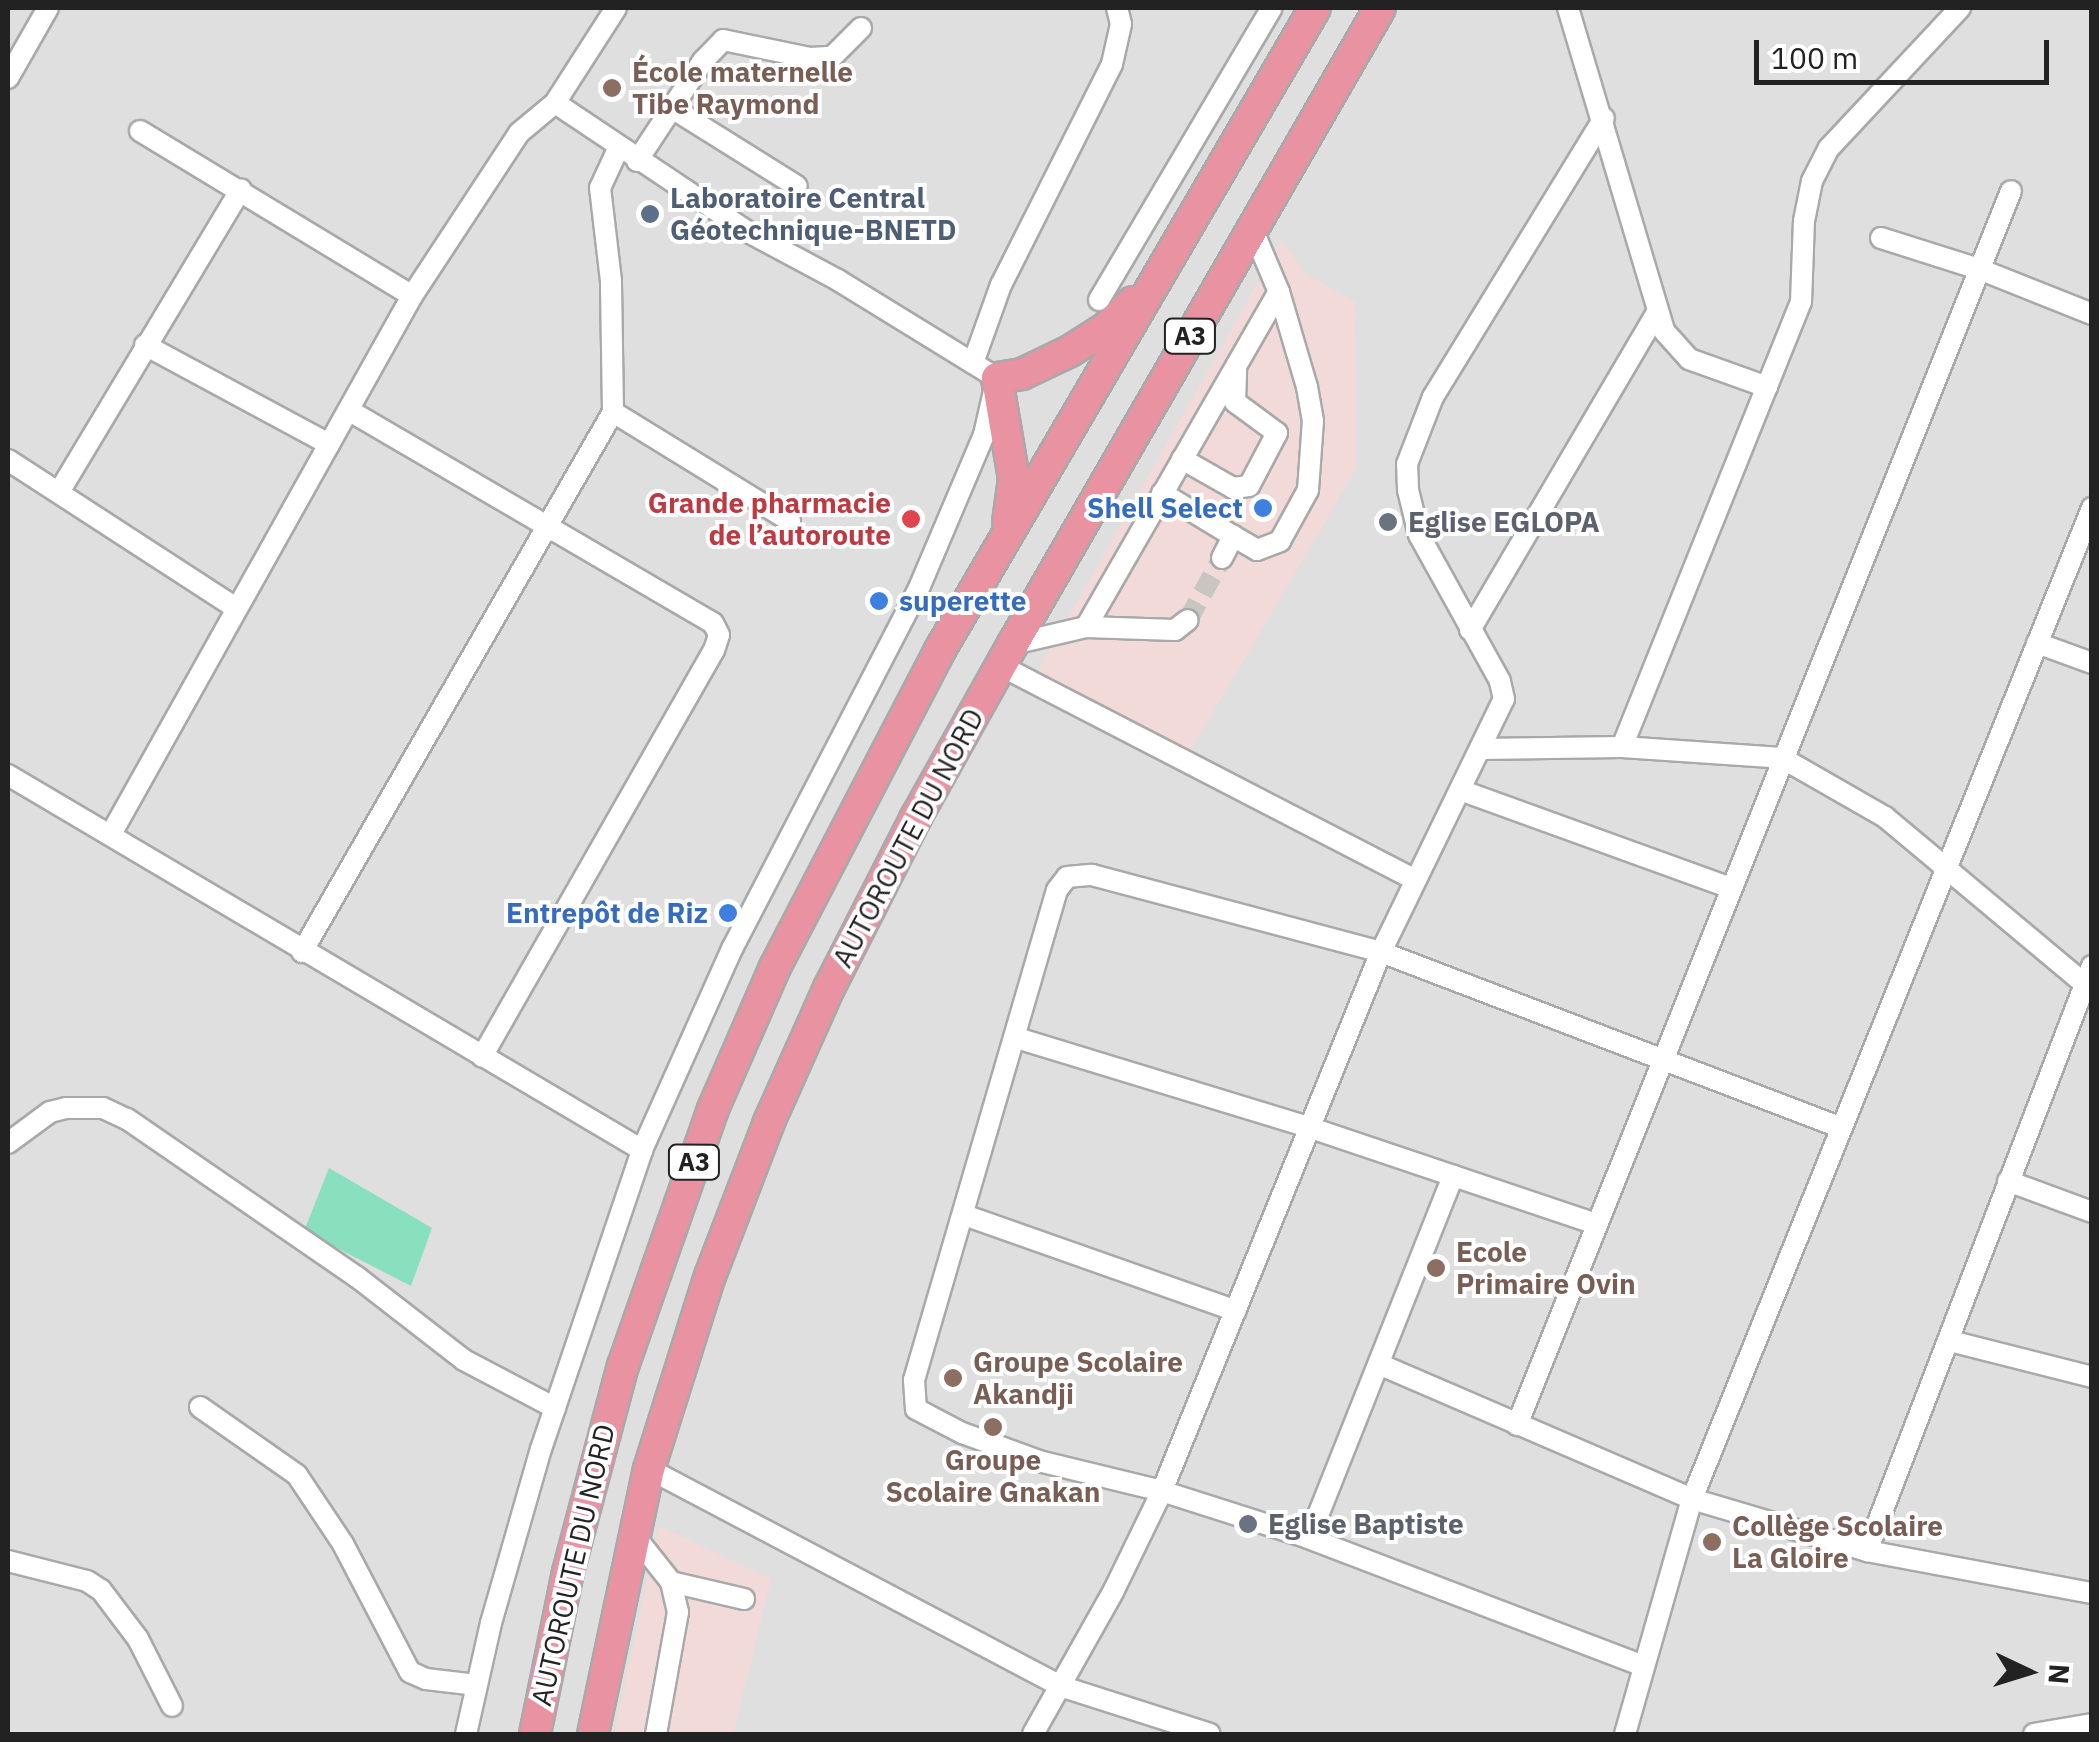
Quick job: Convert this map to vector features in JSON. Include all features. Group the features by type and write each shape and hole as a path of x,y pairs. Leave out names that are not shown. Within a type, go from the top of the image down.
{"highway":[{"name":"AUTOROUTE DU NORD","path":"535,1734 598,1450 623,1366 714,1110 792,934 940,650 1315,8"},
{"name":"AUTOROUTE DU NORD","path":"593,1734 649,1469 710,1276 769,1122 865,916 1007,655 1380,8"},
{"path":"1006,540 1014,479 985,370 1022,374 1070,351 1106,328 1156,279"}],"street":[{"path":"8,78 48,8"},
{"path":"111,834 412,296 519,133 555,103 616,8"},
{"path":"466,1734 555,1408 642,1150 741,930 925,574 984,434 985,370 1002,284 1112,64 1121,24 1117,8"},
{"path":"1099,300 1272,8"},
{"path":"1568,8 1604,118 1658,312 1675,349 1689,359 1767,387"},
{"path":"1622,747 1801,302 1804,220 1812,181 1830,148 1960,8"},
{"path":"637,161 723,40 810,58 832,57 861,28"},
{"path":"555,103 618,149 748,232 838,280 985,370"},
{"path":"672,108 797,186"},
{"path":"1033,1734 1162,1491 1380,952 1504,693 1419,535 1408,490 1408,464 1433,398 1604,118"},
{"path":"140,132 412,296"},
{"path":"302,952 613,412 611,281 600,188 618,149"},
{"path":"58,492 240,189"},
{"path":"1517,1425 2010,191"},
{"path":"1162,494 1257,550 1280,541 1308,490 1312,421 1278,292 1252,228"},
{"path":"1881,238 1979,269 2092,314"},
{"path":"1086,626 1278,292"},
{"path":"1470,630 1658,312"},
{"path":"145,346 329,444"},
{"path":"1182,459 1241,490 1249,486 1277,434 1235,402 1236,366"},
{"path":"350,411 713,622 719,635 714,650 482,1056"},
{"path":"613,412 790,520"},
{"path":"8,460 236,608"},
{"path":"1624,1734 1692,1498 2092,508"},
{"path":"1222,558 1233,536"},
{"path":"1007,655 1086,626 1159,632 1175,630 1188,620"},
{"path":"2037,643 2092,663"},
{"path":"1007,655 1414,879"},
{"path":"1480,749 1622,747 1782,758 1840,787 2089,980 2008,1180 1867,1551"},
{"path":"8,775 642,1150"},
{"path":"1460,790 1730,888"},
{"path":"1641,1666 1309,1538 1162,1491 1039,1461 962,1433 916,1410 914,1380 1017,1038 1057,890 1076,874 1380,952 1842,1128"},
{"path":"1017,1038 1308,1127 1597,1224"},
{"path":"11,1137 50,1112 66,1108 103,1108 128,1119 357,1277 464,1360 555,1408"},
{"path":"1309,1538 1453,1176"},
{"path":"2008,1180 2092,1212"},
{"path":"964,1215 1236,1311"},
{"path":"1950,1341 2092,1377"},
{"path":"1381,1365 1692,1498 1867,1551 2092,1593"},
{"path":"200,1408 297,1475 343,1544 410,1672 426,1679 477,1685"},
{"path":"649,1469 1060,1686 1210,1734"},
{"path":"633,1534 671,1582 677,1626 656,1734"},
{"path":"8,1561 86,1581 101,1590 138,1639 172,1706"},
{"path":"671,1582 744,1599"},
{"path":"2034,1734 2092,1724"}],"shaded area":[{"path":"8,8 2091,8 2091,1734 8,1734"},
{"path":"1282,240 1305,274 1355,302 1356,469 1190,751 1184,753 1037,673"},
{"path":"659,1526 771,1579 733,1734 614,1734"}],"green space":[{"path":"329,1168 432,1228 411,1286 304,1231"}],"tunnel":[{"path":"1188,620 1222,558"}],"place":[{"name":"École maternelle Tibe Raymond","path":"612,88"},
{"name":"Laboratoire Central Géotechnique-BNETD","path":"650,214"},
{"name":"Shell Select","path":"1263,508"},
{"name":"Grande pharmacie de l’autoroute","path":"911,519"},
{"name":"Eglise EGLOPA","path":"1388,522"},
{"name":"superette","path":"879,601"},
{"name":"Entrepôt de Riz","path":"728,913"},
{"name":"Ecole Primaire Ovin","path":"1436,1268"},
{"name":"Groupe Scolaire Akandji","path":"953,1378"},
{"name":"Groupe Scolaire Gnakan","path":"993,1427"},
{"name":"Eglise Baptiste","path":"1248,1524"},
{"name":"Collège Scolaire La Gloire","path":"1712,1542"}]}
